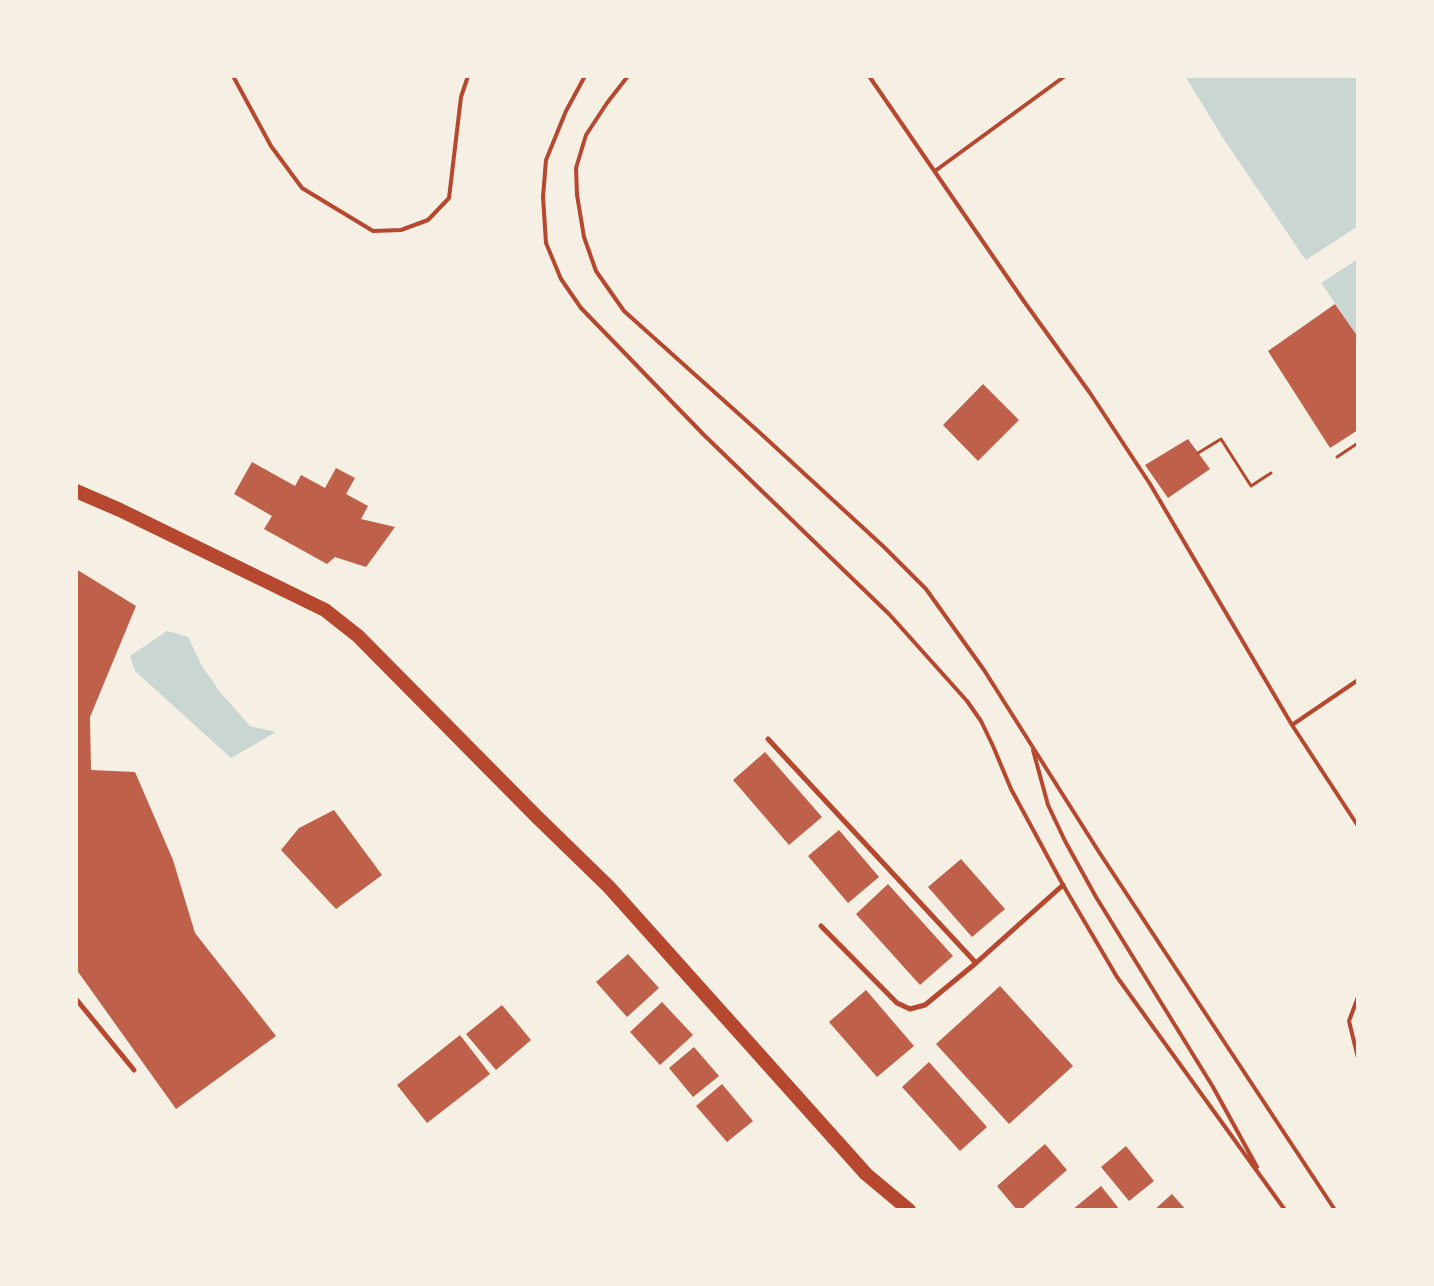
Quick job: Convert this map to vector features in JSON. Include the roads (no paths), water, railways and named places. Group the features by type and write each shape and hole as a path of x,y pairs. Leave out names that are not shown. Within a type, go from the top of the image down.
{"highway":[{"path":"76,491 120,510 325,610 358,636 609,887 866,1174 909,1210"}],"street":[{"path":"768,739 976,963"},
{"path":"821,926 897,1003 910,1009 924,1005 976,963 1063,885"},
{"path":"76,998 134,1070"}],"lane":[{"path":"233,76 271,146 302,188 373,231 402,230 428,220 449,198 461,97 468,76"},
{"path":"585,76 566,111 546,160 543,197 546,243 561,279 581,308 704,435 889,614 967,700 993,746 1011,789 1063,885 1117,977 1285,1210"},
{"path":"628,76 586,135 576,168 577,195 584,237 596,271 624,311 884,547 926,589 984,670 1115,877 1336,1210"},
{"path":"869,76 1023,300 1090,393 1150,484 1292,725 1358,826"},
{"path":"935,172 1066,76"},
{"path":"1292,725 1358,680"},
{"path":"1032,745 1048,805 1065,841 1096,897 1212,1087 1265,1182"},
{"path":"1358,997 1349,1021 1358,1058"}]}
